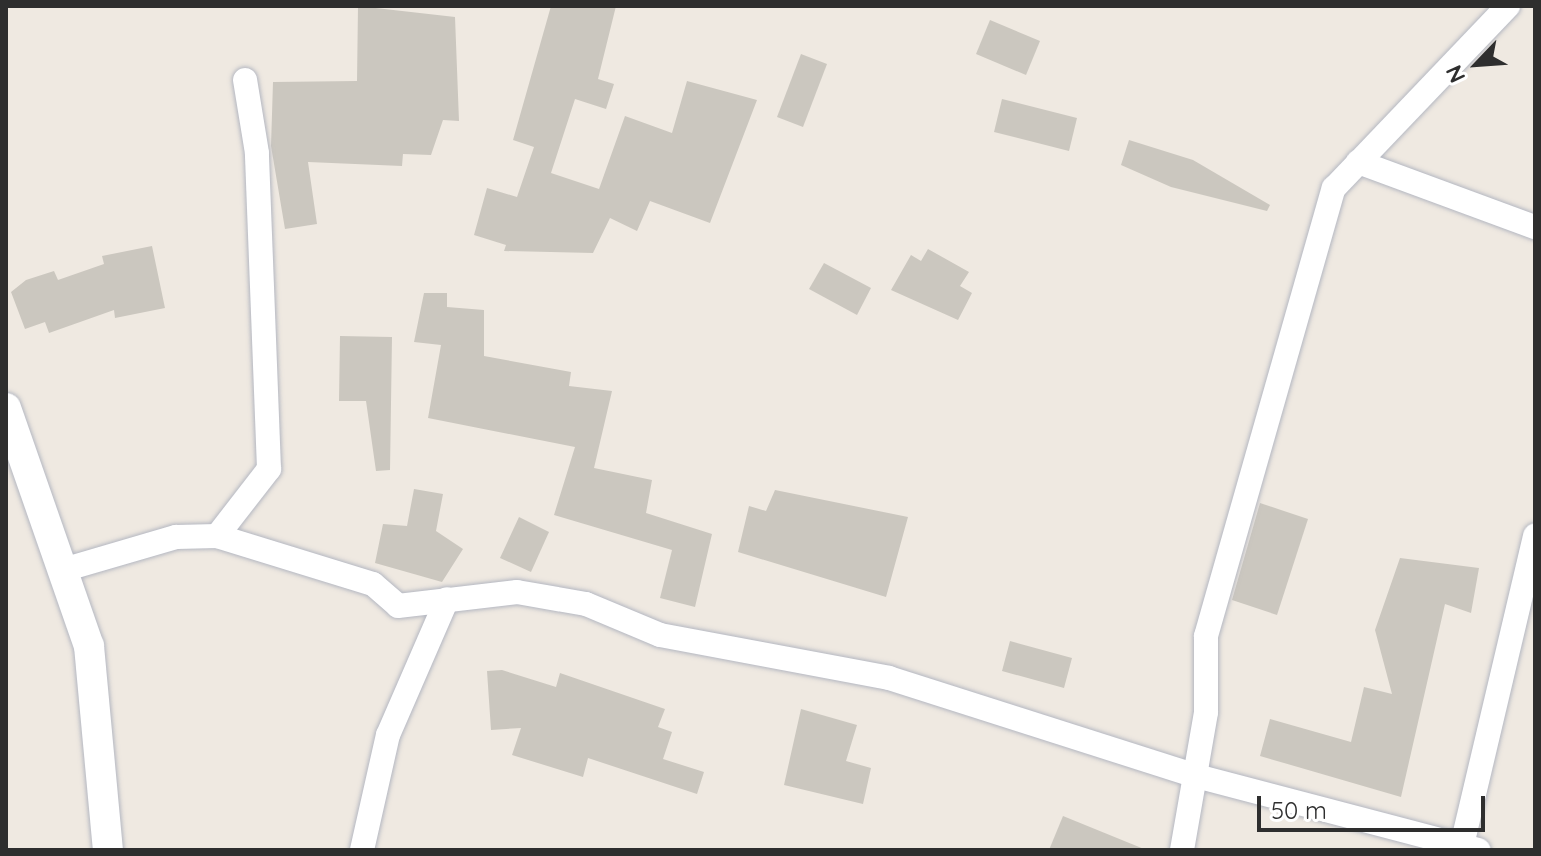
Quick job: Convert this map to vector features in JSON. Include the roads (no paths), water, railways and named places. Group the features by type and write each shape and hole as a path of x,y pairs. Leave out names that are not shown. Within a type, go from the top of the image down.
{"street":[{"path":"1182,850 1206,712 1206,636 1258,435 1334,188 1508,6"},
{"path":"217,536 269,469 257,153 245,80"},
{"path":"1358,162 1535,227"},
{"path":"6,408 89,646 108,850"},
{"path":"63,570 176,537 217,536 373,584 398,606 517,592 586,604 660,635 889,678 1196,776 1470,848 1535,536"},
{"path":"362,850 388,735 447,599"}]}
